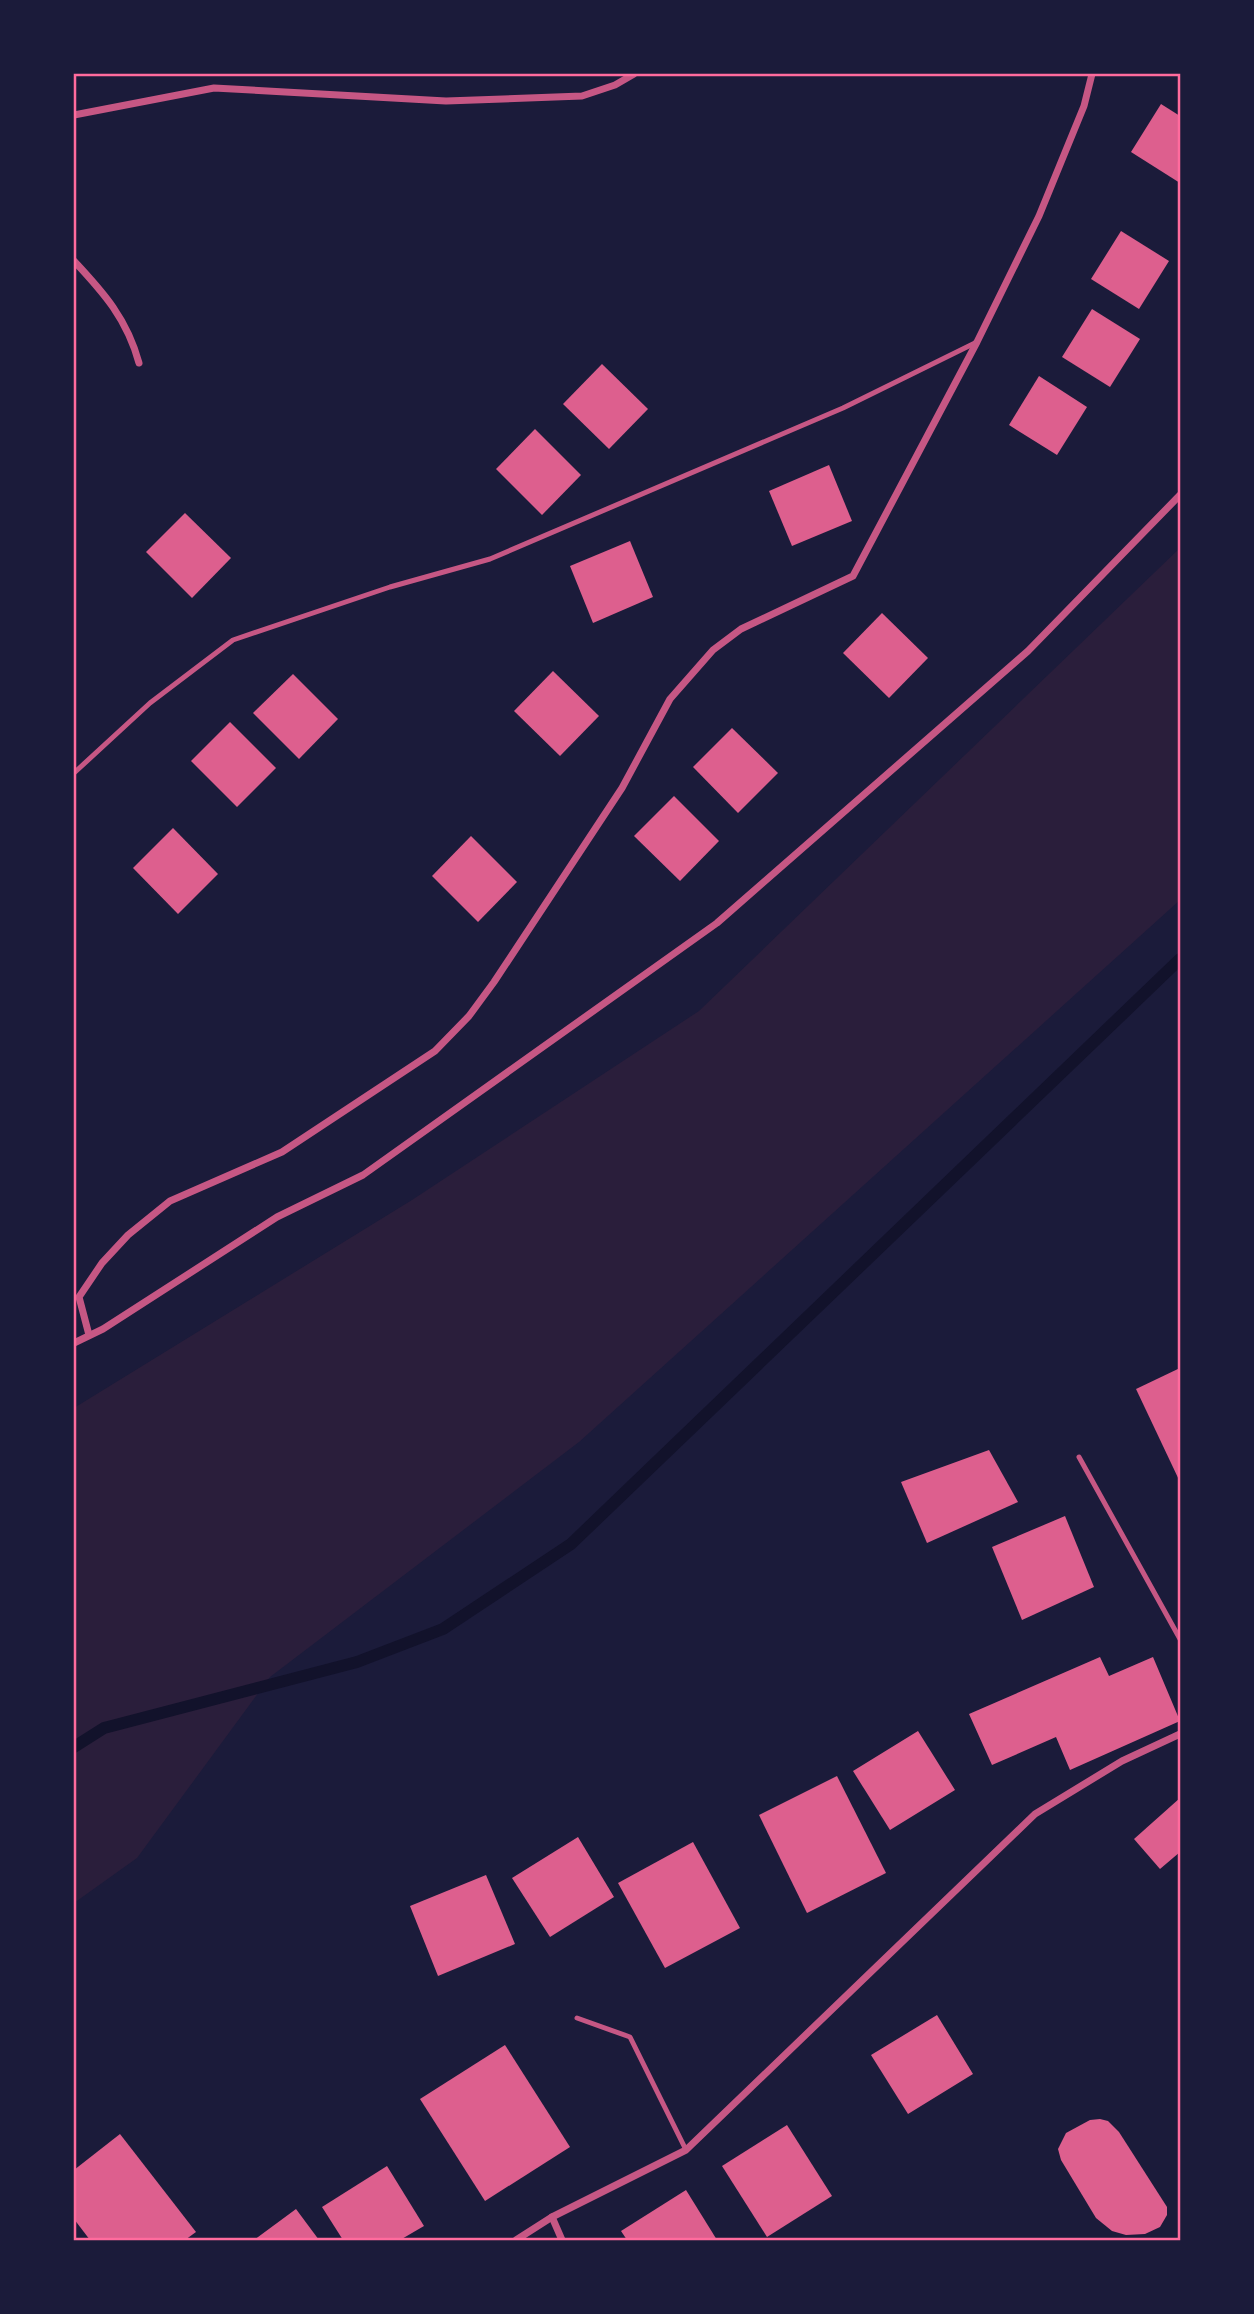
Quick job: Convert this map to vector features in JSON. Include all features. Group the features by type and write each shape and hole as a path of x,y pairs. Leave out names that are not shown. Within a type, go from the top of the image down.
{"street":[{"path":"74,115 214,88 446,101 582,96 615,85 634,74"},
{"path":"89,1335 79,1297 102,1263 128,1235 170,1201 282,1152 356,1105 435,1051 469,1016 622,788 670,699 713,650 741,629 853,576 977,342 1039,216 1084,106 1092,74"},
{"path":"74,261 98,287 131,332 139,363"},
{"path":"74,1343 277,1217 363,1175 717,923 1028,650 1181,495"},
{"path":"516,2241 552,2217 687,2150 1035,1814 1122,1761 1181,1734"},
{"path":"552,2217 562,2241"}],"lane":[{"path":"74,773 150,703 233,640 390,587 490,559 843,408 977,342"},
{"path":"1079,1457 1181,1639"},
{"path":"577,2018 630,2037 687,2150"}],"shaded area":[{"path":"1180,548 1180,900 579,1442 270,1677 137,1858 74,1903 74,1408 412,1200 699,1011"}],"building":[{"path":"1161,104 1180,116 1180,183 1131,152"},
{"path":"1121,231 1169,261 1139,309 1091,279"},
{"path":"1092,309 1140,339 1110,387 1062,357"},
{"path":"602,364 648,409 609,449 563,404"},
{"path":"1039,376 1087,407 1057,455 1009,425"},
{"path":"535,429 581,475 542,515 496,469"},
{"path":"829,465 852,521 792,546 769,491"},
{"path":"185,513 231,558 192,598 146,552"},
{"path":"630,541 653,597 593,623 570,566"},
{"path":"882,613 928,658 889,698 843,653"},
{"path":"553,671 599,716 560,756 514,711"},
{"path":"293,674 338,719 299,759 253,713"},
{"path":"230,722 276,768 237,807 191,761"},
{"path":"732,728 778,773 738,813 693,767"},
{"path":"674,796 719,841 680,881 634,836"},
{"path":"173,828 218,874 178,914 133,868"},
{"path":"471,836 517,882 478,922 432,876"},
{"path":"1180,1368 1180,1482 1136,1389"},
{"path":"989,1450 1018,1502 927,1543 901,1482"},
{"path":"1065,1516 1094,1587 1022,1620 992,1547"},
{"path":"1100,1657 1109,1676 1153,1657 1180,1721 1070,1770 1056,1737 992,1765 969,1714"},
{"path":"918,1731 955,1790 890,1830 853,1771"},
{"path":"837,1776 886,1873 807,1913 759,1815"},
{"path":"1180,1798 1180,1852 1160,1869 1134,1839"},
{"path":"578,1837 614,1897 550,1937 512,1878"},
{"path":"693,1842 740,1928 665,1968 618,1883"},
{"path":"486,1875 515,1944 438,1976 410,1906"},
{"path":"937,2015 973,2074 908,2114 871,2055"},
{"path":"505,2045 570,2147 485,2201 420,2099"},
{"path":"1090,2120 1108,2121 1119,2132 1167,2207 1167,2215 1160,2227 1145,2234 1126,2235 1112,2231 1096,2218 1061,2160 1058,2149 1066,2133"},
{"path":"787,2125 832,2196 767,2237 722,2166"},
{"path":"120,2134 196,2232 185,2240 90,2240 74,2219 74,2170"},
{"path":"387,2166 424,2226 400,2240 343,2240 322,2207"},
{"path":"686,2190 717,2240 627,2240 621,2231"},
{"path":"296,2209 319,2240 254,2240"}],"waterway":[{"path":"74,1747 104,1728 357,1662 443,1629 571,1544 1180,959"}]}
